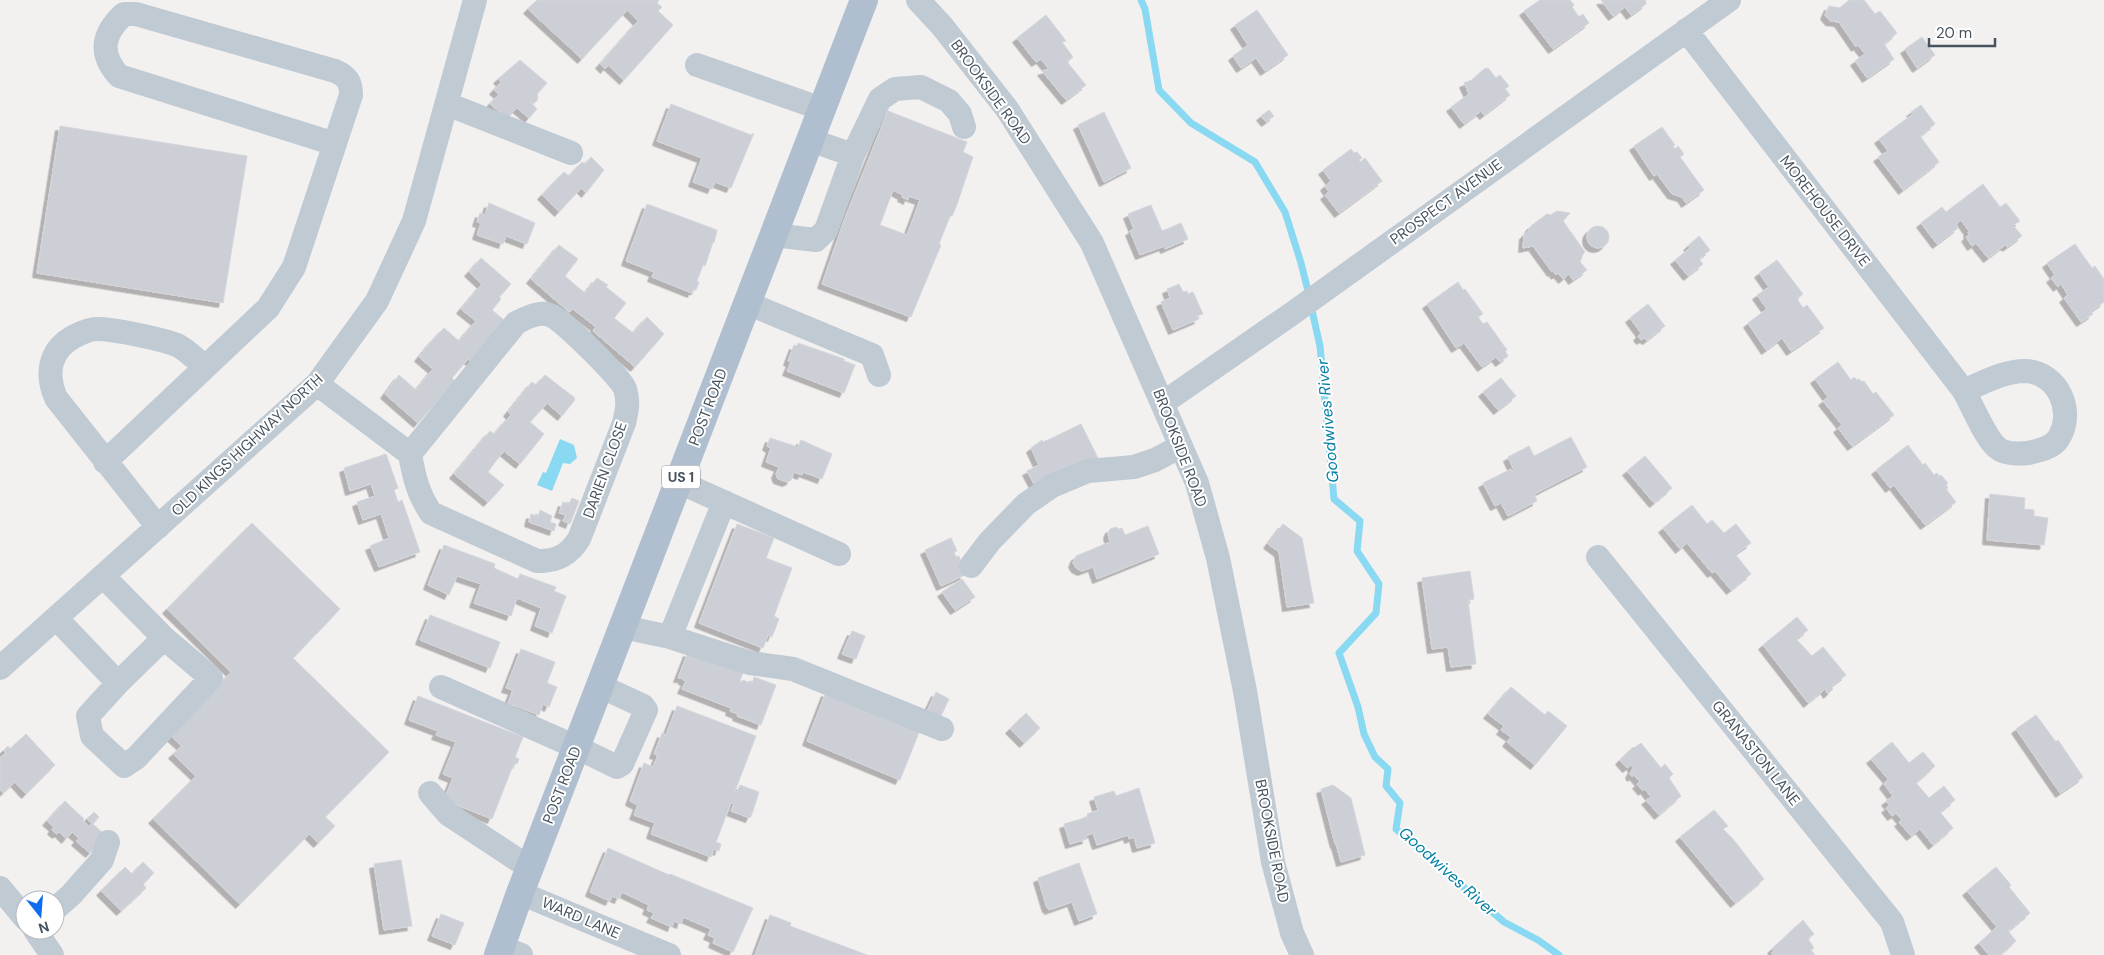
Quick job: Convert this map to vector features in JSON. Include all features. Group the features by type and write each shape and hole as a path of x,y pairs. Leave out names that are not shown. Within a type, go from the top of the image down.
{"main road":[{"name":"POST ROAD","path":"507,952 525,881 864,0"}],"street":[{"name":"OLD KINGS HIGHWAY NORTH","path":"0,668 317,384 376,301 414,221 475,0"},
{"name":"BROOKSIDE ROAD","path":"918,0 942,26 1007,109 1092,242 1197,483 1218,558 1245,691 1273,862 1292,933 1302,955"},
{"name":"PROSPECT AVENUE","path":"1163,403 1290,315 1729,0"},
{"path":"105,462 268,308 294,268 335,144 351,95 348,79 343,74 136,14 124,14 116,22 106,36 105,52 109,66 119,76 335,144"},
{"name":"MOREHOUSE DRIVE","path":"1686,30 1964,391"},
{"path":"698,65 822,109"},
{"path":"773,235 816,240 826,230 853,154 880,99 895,89 921,87 949,101 960,114 964,127"},
{"path":"447,104 571,153"},
{"path":"810,140 853,154"},
{"path":"747,303 872,355 879,375"},
{"name":"DARIEN CLOSE","path":"534,314 551,315 613,371 625,388 628,406 624,423 579,539 573,549 550,562 537,561 431,514 421,499 415,482 410,454 516,323 534,314"},
{"path":"158,527 56,398 51,386 50,372 53,358 64,342 96,329 163,340 179,346 205,366"},
{"path":"317,384 410,454"},
{"path":"972,566 990,541 1026,504 1052,486 1088,471 1134,467 1155,460 1181,446"},
{"path":"679,482 839,554"},
{"path":"670,637 724,502"},
{"name":"GRANASTON LANE","path":"1598,557 1892,922 1904,955"},
{"path":"103,576 164,638 211,678 136,758 124,766 92,736 88,716 118,683 164,638"},
{"path":"56,618 118,683"},
{"path":"623,627 670,637 750,664 793,669 942,729"},
{"path":"442,687 576,747 614,767 619,766 645,713 643,706 600,686"},
{"name":"WARD LANE","path":"430,793 448,814 525,881 663,954"},
{"path":"65,900 102,860 108,842"},
{"path":"0,888 15,906"},
{"path":"42,940 52,955"}],"water":[{"path":"560,439 574,445 577,458 570,464 563,463 552,491 537,485 543,472 546,473"}],"building":[{"path":"537,0 659,0 657,3 662,7 658,11 673,25 624,80 608,65 605,69 600,64 638,21 627,10 582,59 528,9"},
{"path":"1540,0 1570,0 1574,5 1572,7 1579,17 1583,14 1589,23 1553,49 1524,11"},
{"path":"1601,0 1645,0 1646,4 1631,15 1625,7 1613,16"},
{"path":"1849,0 1864,0 1875,14 1880,11 1897,33 1884,44 1894,59 1867,78 1855,61 1865,54 1858,45 1856,47 1839,22 1830,21 1825,15 1829,6 1840,8"},
{"path":"1257,10 1288,55 1265,71 1256,58 1241,68 1233,56 1248,45 1235,25"},
{"path":"1046,15 1066,41 1062,42 1073,57 1067,62 1086,85 1066,100 1042,71 1049,69 1041,59 1036,62 1017,38"},
{"path":"1922,37 1935,55 1917,68 1905,49"},
{"path":"520,60 547,83 537,94 536,102 531,103 537,109 529,118 517,108 507,118 490,104 499,94 494,90 501,82 498,79"},
{"path":"1488,68 1496,78 1500,75 1509,86 1505,89 1510,95 1484,115 1481,111 1464,124 1451,107 1469,94 1464,83 1472,80 1484,69"},
{"path":"671,104 751,135 754,133 731,188 715,182 712,189 693,182 702,158 657,141"},
{"path":"1921,105 1935,124 1920,136 1939,162 1903,190 1878,157 1888,151 1879,139 1913,114 1911,112"},
{"path":"1269,110 1274,116 1266,122 1261,116"},
{"path":"888,111 967,142 963,152 973,157 956,207 952,216 950,216 939,244 941,245 911,317 822,284 845,218","holes":["893,190 903,195 902,197 908,200 909,196 920,200 907,235 880,225"]},
{"path":"1104,112 1131,168 1104,182 1078,125"},
{"path":"60,126 247,156 223,303 37,273"},
{"path":"1662,127 1675,145 1673,146 1675,149 1678,146 1684,154 1680,157 1704,190 1686,203 1682,197 1672,194 1657,174 1654,176 1634,146"},
{"path":"1351,149 1362,158 1359,160 1360,162 1365,158 1382,181 1339,213 1325,195 1329,192 1325,186 1331,181 1323,170"},
{"path":"591,157 604,170 586,193 581,188 559,212 542,195 564,172 569,176 582,162 585,164"},
{"path":"1983,184 2000,207 2006,203 2020,221 2013,225 2022,236 2007,247 2005,245 1988,258 1976,243 1972,246 1966,237 1969,235 1969,231 1961,220 1956,224 1958,228 1937,244 1921,223 1942,207 1946,212"},
{"path":"489,203 535,223 527,244 506,236 503,244 477,235 481,223 477,222 480,213 485,215"},
{"path":"647,204 717,230 705,266 703,265 697,281 699,282 696,290 693,290 692,293 652,277 654,272 626,261"},
{"path":"1151,205 1162,231 1181,223 1188,239 1165,249 1164,246 1140,255 1130,231 1134,229 1128,214"},
{"path":"1557,211 1570,213 1563,221 1585,252 1580,262 1587,270 1573,280 1569,274 1563,279 1558,273 1556,275 1552,272 1533,246 1523,248 1524,235 1531,226 1547,214 1551,215"},
{"path":"1594,226 1602,226 1609,233 1609,241 1602,248 1594,248 1587,241 1587,233"},
{"path":"1699,236 1710,250 1699,259 1703,264 1688,276 1675,260 1690,248 1688,246"},
{"path":"2075,244 2092,268 2095,266 2104,279 2104,302 2091,311 2093,314 2081,322 2064,298 2068,295 2061,284 2058,287 2051,278 2055,275 2047,263"},
{"path":"559,245 578,259 565,276 574,284 585,293 597,278 608,285 606,287 626,303 614,318 633,333 647,317 664,334 635,367 593,331 596,327 573,309 569,312 531,279"},
{"path":"481,258 511,284 499,297 501,299 492,310 504,320 495,330 497,333 472,362 468,359 452,378 455,381 418,423 385,394 399,375 416,390 433,369 419,357 431,342 444,328 459,341 476,321 461,309 482,284 469,272"},
{"path":"1777,260 1803,294 1797,299 1803,308 1807,305 1824,328 1791,351 1782,338 1766,350 1748,323 1767,309 1757,295 1769,287 1759,273"},
{"path":"1458,282 1483,314 1478,317 1483,324 1487,322 1507,350 1505,351 1508,356 1500,362 1496,357 1482,367 1464,343 1456,348 1427,304"},
{"path":"1179,284 1183,292 1187,291 1188,294 1193,292 1203,314 1197,316 1199,319 1173,330 1161,302 1170,298 1167,289"},
{"path":"1648,304 1665,326 1647,340 1644,338 1641,340 1638,336 1641,333 1630,318"},
{"path":"798,343 844,359 844,361 855,365 844,393 787,371 791,362 788,361 794,345 797,346"},
{"path":"1838,362 1851,380 1854,377 1862,382 1864,381 1873,394 1876,392 1894,415 1852,446 1838,428 1842,425 1823,401 1828,397 1815,379"},
{"path":"545,375 575,398 574,401 562,416 547,403 530,422 544,434 520,464 504,451 488,472 504,485 488,502 454,474 490,431 494,434 511,415 508,412 532,382 536,385"},
{"path":"1501,378 1516,396 1498,410 1483,392"},
{"path":"1081,424 1099,460 1034,484 1027,471 1039,465 1031,448 1042,440 1043,442"},
{"path":"1571,437 1587,467 1534,494 1537,501 1508,516 1501,503 1495,506 1483,483 1511,469 1512,471 1514,470 1508,457 1529,446 1534,456"},
{"path":"770,438 798,447 801,440 832,454 822,479 803,472 802,475 794,472 791,480 787,482 778,479 776,474 779,467 766,462 771,448 767,446"},
{"path":"1908,445 1923,465 1925,463 1934,475 1937,473 1939,476 1941,475 1948,483 1946,485 1948,488 1946,489 1956,502 1925,525 1894,485 1890,488 1876,470"},
{"path":"386,454 398,488 394,490 398,502 402,500 420,552 379,567 370,546 389,538 381,514 363,520 357,502 375,496 371,484 350,491 344,468"},
{"path":"1645,456 1672,488 1654,503 1627,471"},
{"path":"1990,494 2025,498 2024,509 2034,510 2034,516 2048,518 2044,545 1987,540"},
{"path":"572,498 579,501 570,524 563,521 566,515 559,513 563,502 569,504"},
{"path":"1692,505 1707,524 1712,520 1724,533 1736,524 1751,543 1735,554 1751,574 1731,590 1715,571 1712,573 1687,543 1680,549 1663,528"},
{"path":"540,510 552,516 550,522 556,524 554,531 529,522 531,514 538,517"},
{"path":"252,523 340,609 293,658 389,752 325,817 335,826 318,843 309,834 240,904 153,819 196,776 173,754 182,746 170,735 231,672 167,609"},
{"path":"737,524 774,538 766,558 792,568 774,616 779,619 772,637 768,635 763,648 699,623"},
{"path":"1283,524 1302,538 1314,603 1287,607 1279,552 1268,544"},
{"path":"1148,526 1159,554 1097,579 1093,567 1082,571 1076,568 1073,563 1076,556 1110,542 1108,534 1110,529 1122,528 1125,535"},
{"path":"951,538 957,551 954,552 956,557 959,556 961,562 959,562 965,575 941,586 925,550"},
{"path":"444,545 495,564 494,568 518,579 520,574 556,587 554,591 566,596 552,633 535,626 541,608 517,598 511,616 474,603 481,584 457,576 449,595 428,585"},
{"path":"1470,571 1474,599 1468,600 1476,664 1451,667 1448,647 1432,649 1422,578"},
{"path":"962,579 975,597 955,610 942,592"},
{"path":"430,615 500,642 490,668 420,640"},
{"path":"1797,617 1808,630 1796,639 1812,656 1823,647 1846,675 1831,686 1833,689 1828,694 1825,689 1808,703 1763,645"},
{"path":"852,631 865,636 856,659 842,654"},
{"path":"521,649 555,662 547,683 557,687 549,707 543,704 539,715 508,703 513,690 506,688"},
{"path":"688,652 743,672 740,681 742,682 743,680 752,684 754,677 776,685 761,725 737,716 738,714 730,711 731,708 682,689 686,681 683,678 678,678"},
{"path":"1511,687 1545,715 1548,711 1567,726 1535,765 1507,742 1511,737 1501,730 1504,726 1488,714"},
{"path":"826,692 920,730 900,780 807,741"},
{"path":"936,692 949,699 940,718 927,711"},
{"path":"418,696 523,737 515,757 519,759 517,764 514,763 492,819 444,800 453,778 443,774 456,742 436,735 438,731 409,720"},
{"path":"677,706 756,736 735,791 737,792 740,785 759,792 753,811 750,818 731,811 734,804 731,803 716,842 721,844 719,851 714,849 711,857 651,834 655,823 634,815 638,805 630,801 644,763 653,767 658,755 654,754 662,733 666,735"},
{"path":"1026,713 1040,728 1024,743 1010,729"},
{"path":"2036,715 2056,742 2058,740 2083,777 2060,793 2016,729"},
{"path":"26,734 55,765 26,794 15,782 3,793 0,790 0,758 6,753 4,750 8,746 10,749"},
{"path":"1892,742 1909,763 1923,752 1935,766 1916,783 1929,798 1944,786 1955,800 1940,812 1953,828 1933,845 1920,829 1911,836 1899,822 1902,820 1896,813 1892,816 1886,808 1890,806 1886,801 1893,796 1884,784 1888,779 1871,759"},
{"path":"1641,743 1661,768 1665,764 1673,774 1669,778 1681,796 1659,815 1646,800 1651,797 1645,789 1643,791 1637,784 1640,782 1634,775 1632,777 1630,774 1633,768 1631,765 1627,768 1620,760 1633,747"},
{"path":"1333,785 1351,798 1365,855 1341,862 1321,789"},
{"path":"1139,788 1155,843 1137,848 1134,837 1129,839 1128,835 1097,845 1093,833 1086,836 1087,839 1070,844 1064,824 1088,817 1087,814 1098,810 1094,797 1114,791 1116,796"},
{"path":"65,801 89,826 92,823 87,819 94,812 99,817 93,824 106,836 90,853 76,841 79,838 72,832 66,839 59,832 57,834 52,830 54,827 47,821"},
{"path":"1714,810 1728,826 1723,829 1764,879 1735,903 1680,837"},
{"path":"608,848 669,875 753,908 733,952 713,943 715,938 708,935 711,929 683,917 681,924 674,921 672,927 651,918 654,913 647,910 649,905 622,892 619,899 612,896 610,901 590,892"},
{"path":"401,860 412,926 384,930 374,864"},
{"path":"143,862 154,873 143,884 146,888 121,911 101,891 125,867 132,874"},
{"path":"1079,863 1097,914 1079,921 1072,902 1049,910 1047,908 1038,878"},
{"path":"1996,867 2030,913 2008,931 2016,941 2000,955 1989,955 1979,943 1997,927 1967,891"},
{"path":"441,914 464,923 455,945 432,936"},
{"path":"770,915 791,923 790,926 867,955 755,955"},
{"path":"1803,920 1814,934 1808,939 1814,948 1811,950 1815,955 1773,955 1771,953 1774,951 1772,949"}],"waterway":[{"name":"Goodwives River","path":"1141,0 1145,9 1159,90 1191,123 1255,162 1285,212 1309,295"},
{"name":"Goodwives River","path":"1311,306 1320,346 1334,499 1360,521 1357,551 1379,584 1376,613 1339,653 1358,707 1364,734 1375,757 1388,769 1386,786 1400,803 1396,829 1504,922 1538,940 1559,955"}]}
